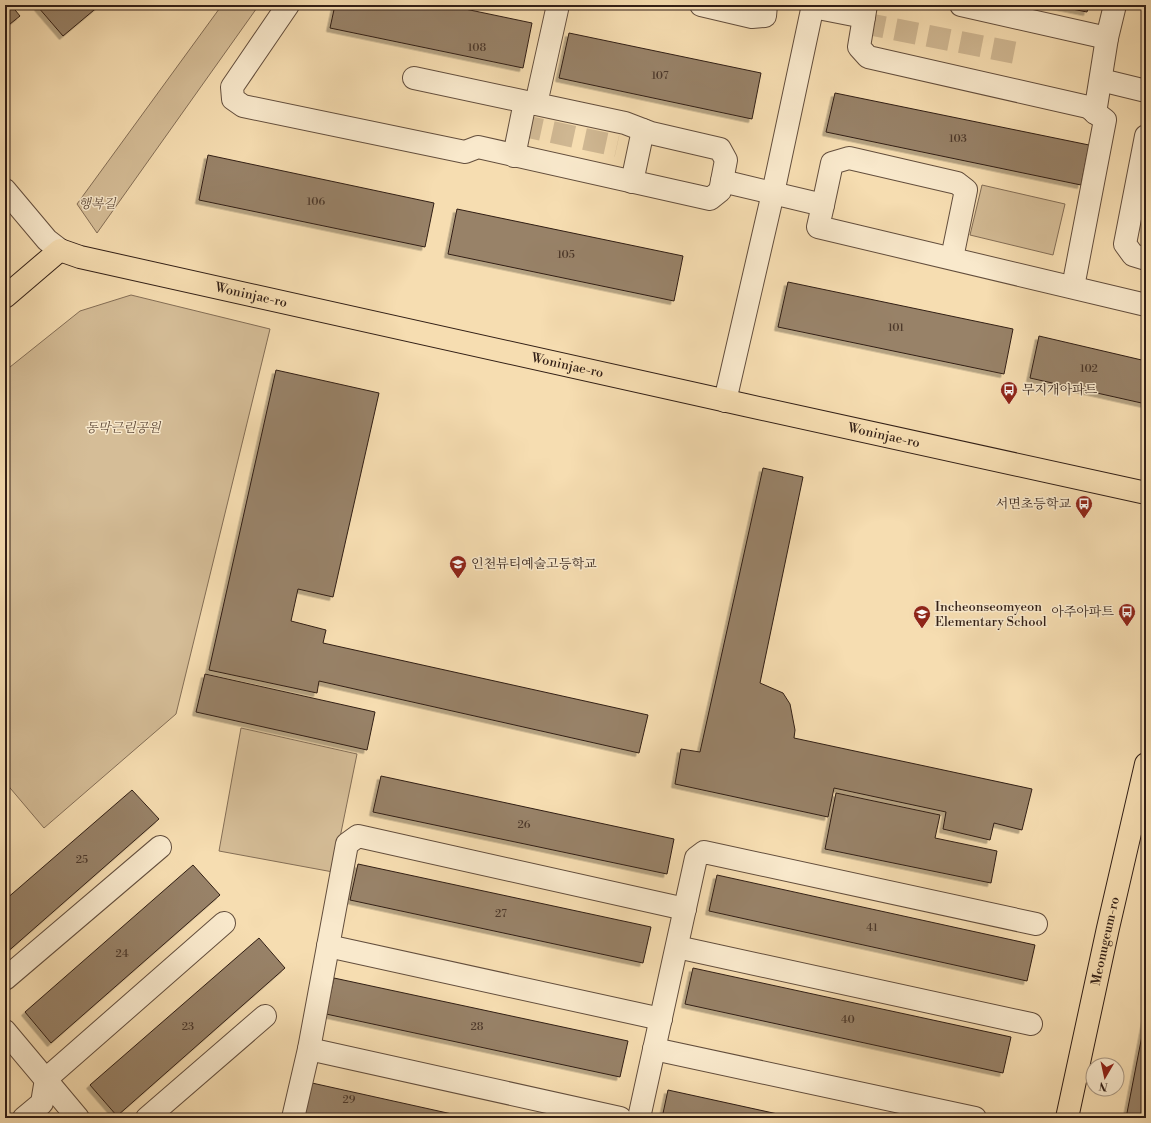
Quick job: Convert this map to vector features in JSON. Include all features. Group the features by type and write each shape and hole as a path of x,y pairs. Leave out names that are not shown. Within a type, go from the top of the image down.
{"main road":[{"path":"5,297 60,250"},
{"name":"Woninjae-ro","path":"60,250 95,260 725,401 1146,493"},
{"name":"Meonugeum-ro","path":"1067,1118 1108,928 1146,764"}],"street":[{"path":"288,5 232,87 233,99 243,106 465,152 478,147 710,199 720,191 726,160 720,148 643,130 625,123 414,78"},
{"path":"514,156 531,103 558,5"},
{"path":"701,5 752,17 765,16 766,5"},
{"path":"961,5 1107,38"},
{"path":"1096,113 1107,38 1115,5"},
{"path":"725,401 773,193 813,6 865,11 859,47 868,57 1088,107 1105,120 1073,287"},
{"path":"1101,80 1146,91"},
{"path":"632,182 643,130"},
{"path":"1146,136 1125,244 1132,255 1146,259"},
{"path":"952,258 966,190 957,183 849,158 832,163 818,227 1146,305"},
{"path":"722,182 823,205"},
{"path":"5,190 47,240 60,250"},
{"path":"293,1118 309,1049 347,844 358,836 685,909"},
{"path":"5,979 160,847"},
{"path":"638,1118 696,858 704,852 1036,924"},
{"path":"24,1118 42,1103 46,1079 224,923"},
{"path":"328,946 661,1019"},
{"path":"677,947 1031,1024"},
{"path":"147,1118 265,1016"},
{"path":"5,1031 78,1118"},
{"path":"309,1049 620,1118"},
{"path":"654,1049 975,1118"}],"green space":[{"name":"행복길","path":"222,5 259,5 97,233 77,204"},
{"path":"982,185 1065,204 1053,255 970,235"},
{"name":"동막근린공원","path":"131,295 270,329 176,714 44,828 5,782 5,371 80,311"},
{"path":"241,728 357,754 333,872 219,851"}],"building":[{"path":"5,5 11,5 20,16 5,28"},
{"path":"41,5 100,5 63,36 38,7"},
{"path":"335,5 446,5 532,23 523,68 330,28"},
{"path":"1052,5 1089,5 1087,12"},
{"path":"569,33 761,73 752,119 559,78"},
{"path":"835,93 1089,145 1081,185 826,132"},
{"path":"208,155 434,203 425,247 199,200"},
{"path":"457,209 683,256 674,301 448,254"},
{"path":"788,282 1013,329 1004,374 778,327"},
{"path":"1039,336 1146,361 1146,404 1030,378"},
{"path":"276,370 379,393 333,597 298,589 291,621 326,630 323,643 648,715 639,753 319,681 317,693 209,670"},
{"path":"763,468 803,477 760,683 783,693 790,704 795,730 794,738 1032,789 1022,830 994,823 990,840 943,829 946,812 834,788 828,817 675,784 681,749 700,752"},
{"path":"205,674 375,712 367,750 196,712"},
{"path":"381,776 674,839 667,874 373,812"},
{"path":"132,790 159,819 5,954 5,900"},
{"path":"836,793 940,815 935,838 997,851 991,883 825,849"},
{"path":"358,864 651,927 643,963 350,900"},
{"path":"193,865 220,895 51,1043 25,1012"},
{"path":"717,875 1035,945 1027,981 709,911"},
{"path":"259,938 285,968 117,1116 90,1085"},
{"path":"693,968 1011,1037 1003,1073 685,1004"},
{"path":"334,978 628,1041 620,1077 326,1014"},
{"path":"1146,1015 1146,1118 1126,1118"},
{"path":"312,1083 470,1118 304,1118"},
{"path":"668,1090 796,1118 662,1118"}],"tunnel":[{"path":"863,23 1016,53"},
{"path":"520,125 617,146"}],"place":[{"name":"무지개아파트","path":"1009,405"},
{"name":"서면초등학교","path":"1084,519"},
{"name":"인천뷰티예술고등학교","path":"458,579"},
{"name":"아주아파트","path":"1127,627"},
{"name":"Incheonseomyeon Elementary School","path":"922,629"}]}
